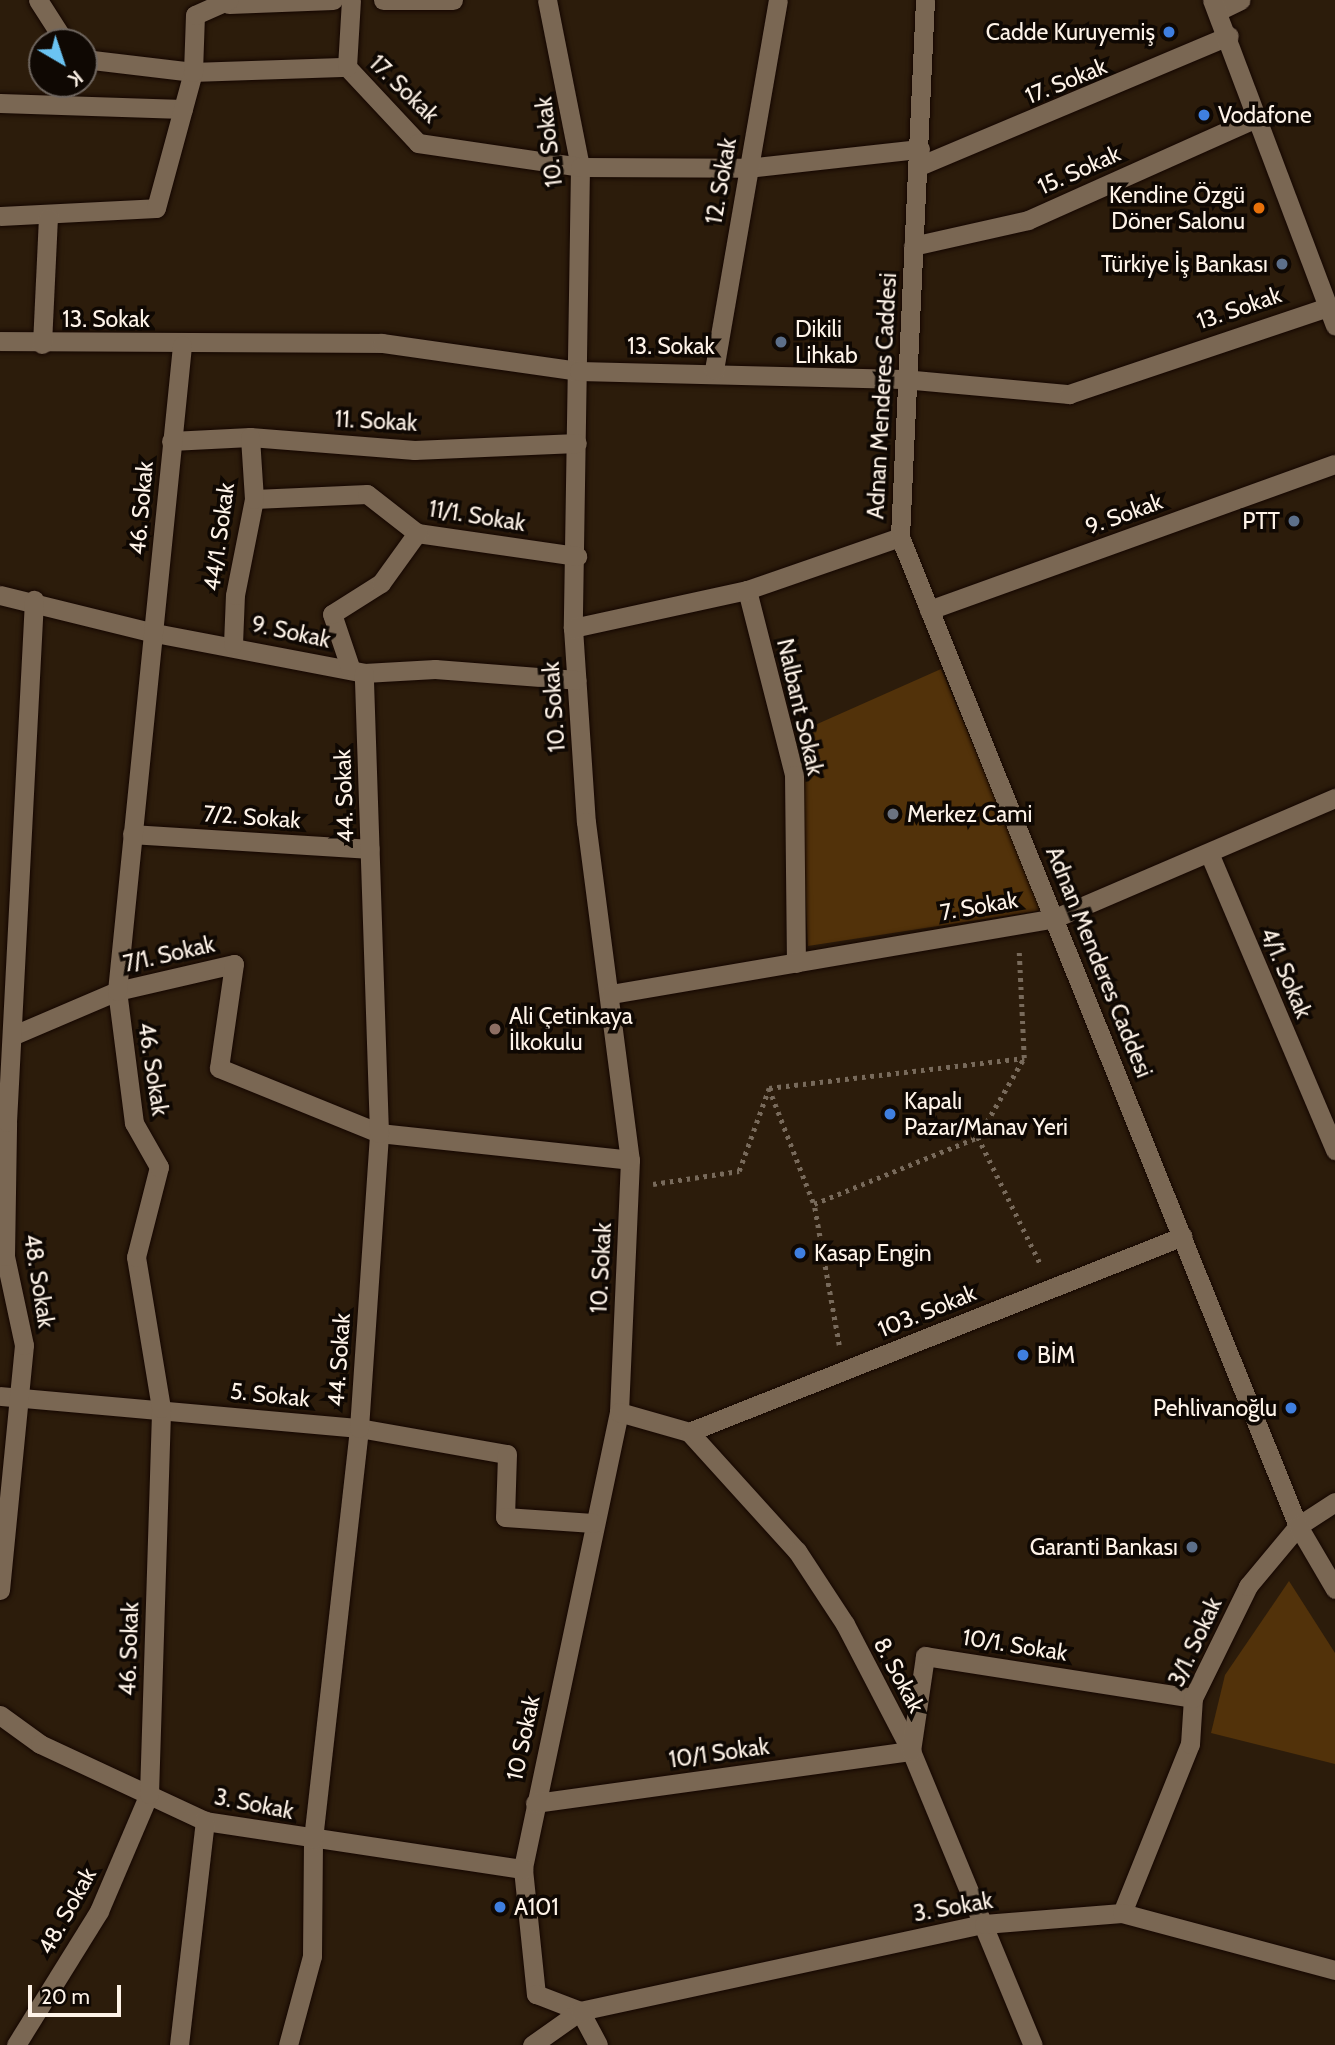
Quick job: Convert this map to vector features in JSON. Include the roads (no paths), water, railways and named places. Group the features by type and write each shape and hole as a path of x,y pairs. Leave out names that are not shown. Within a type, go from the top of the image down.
{"street":[{"path":"38,0 56,28"},
{"path":"0,216 48,218 156,208 193,72 195,15 229,2 333,0"},
{"path":"347,67 351,0"},
{"path":"383,0 453,0"},
{"name":"10. Sokak","path":"547,0 580,167 577,556 573,628 586,822 611,994 630,1160 619,1412"},
{"name":"12. Sokak","path":"714,370 778,0"},
{"name":"Adnan Menderes Caddesi","path":"925,0 919,158 903,379 900,537 1298,1526 1335,1589"},
{"path":"1241,0 1215,6 1229,36 1335,326"},
{"name":"17. Sokak","path":"98,61 193,72 347,67 418,143 580,167 747,168 919,158 1229,36"},
{"path":"0,103 183,109"},
{"name":"15. Sokak","path":"913,246 1028,220 1258,117"},
{"path":"42,344 48,218"},
{"name":"13. Sokak","path":"0,341 182,345 382,343 579,371 714,370 903,379 1069,394 1328,307"},
{"name":"46. Sokak","path":"149,1794 161,1408 136,1257 159,1167 134,1124 117,991 182,345"},
{"name":"11. Sokak","path":"171,441 250,437 414,450 577,443"},
{"name":"44/1. Sokak","path":"233,644 234,595 254,499 250,437"},
{"name":"9. Sokak","path":"929,610 1335,464"},
{"name":"11/1. Sokak","path":"254,499 367,494 417,533 577,556"},
{"name":"44. Sokak","path":"288,2045 312,1956 313,1839 359,1428 379,1133 370,849 358,672 332,614 381,583 417,533"},
{"path":"573,628 747,590 900,537"},
{"name":"Nalbant Sokak","path":"747,590 794,775 796,963"},
{"name":"9. Sokak","path":"0,595 34,600 155,633 233,644 358,672 435,669 577,680"},
{"name":"48. Sokak","path":"0,1590 7,1396 24,1345 5,1256 4,1122 14,1035 34,600"},
{"name":"7. Sokak","path":"611,994 1055,918 1335,799"},
{"name":"7/2. Sokak","path":"132,834 370,849"},
{"name":"4/1. Sokak","path":"1209,853 1335,1150"},
{"name":"7/1. Sokak","path":"14,1035 117,991 234,964 219,1068 379,1133"},
{"path":"379,1133 630,1160"},
{"name":"103. Sokak","path":"689,1432 1183,1236"},
{"name":"5. Sokak","path":"7,1396 359,1428 507,1454 505,1517 593,1523"},
{"path":"619,1412 689,1432"},
{"name":"10 Sokak","path":"580,2011 536,1994 523,1869 593,1523 619,1412"},
{"name":"8. Sokak","path":"689,1432 797,1551 845,1624 911,1751 1033,2045"},
{"name":"3/1. Sokak","path":"1122,1913 1190,1744 1193,1698 1248,1586 1298,1526 1335,1502"},
{"name":"10/1. Sokak","path":"911,1751 925,1656 1193,1698"},
{"name":"3. Sokak","path":"0,1715 40,1744 205,1821 523,1869"},
{"name":"10/1 Sokak","path":"535,1804 911,1751"},
{"name":"48. Sokak","path":"16,2045 99,1910 149,1794"},
{"path":"179,2045 205,1821"},
{"name":"3. Sokak","path":"580,2011 984,1923 1122,1913 1335,1970"},
{"path":"532,2045 580,2011 598,2045"}],"place":[{"name":"Cadde Kuruyemiş","path":"1169,32"},
{"name":"Vodafone","path":"1204,115"},
{"name":"Kendine Özgü Döner Salonu","path":"1259,208"},
{"name":"Türkiye İş Bankası","path":"1282,264"},
{"name":"Dikili Lihkab","path":"781,342"},
{"name":"PTT","path":"1294,521"},
{"name":"Merkez Cami","path":"893,814"},
{"name":"Ali Çetinkaya İlkokulu","path":"495,1029"},
{"name":"Kapalı Pazar/Manav Yeri","path":"890,1114"},
{"name":"Kasap Engin","path":"800,1253"},
{"name":"BİM","path":"1023,1355"},
{"name":"Pehlivanoğlu","path":"1291,1408"},
{"name":"Garanti Bankası","path":"1192,1547"},
{"name":"A101","path":"500,1907"}]}
